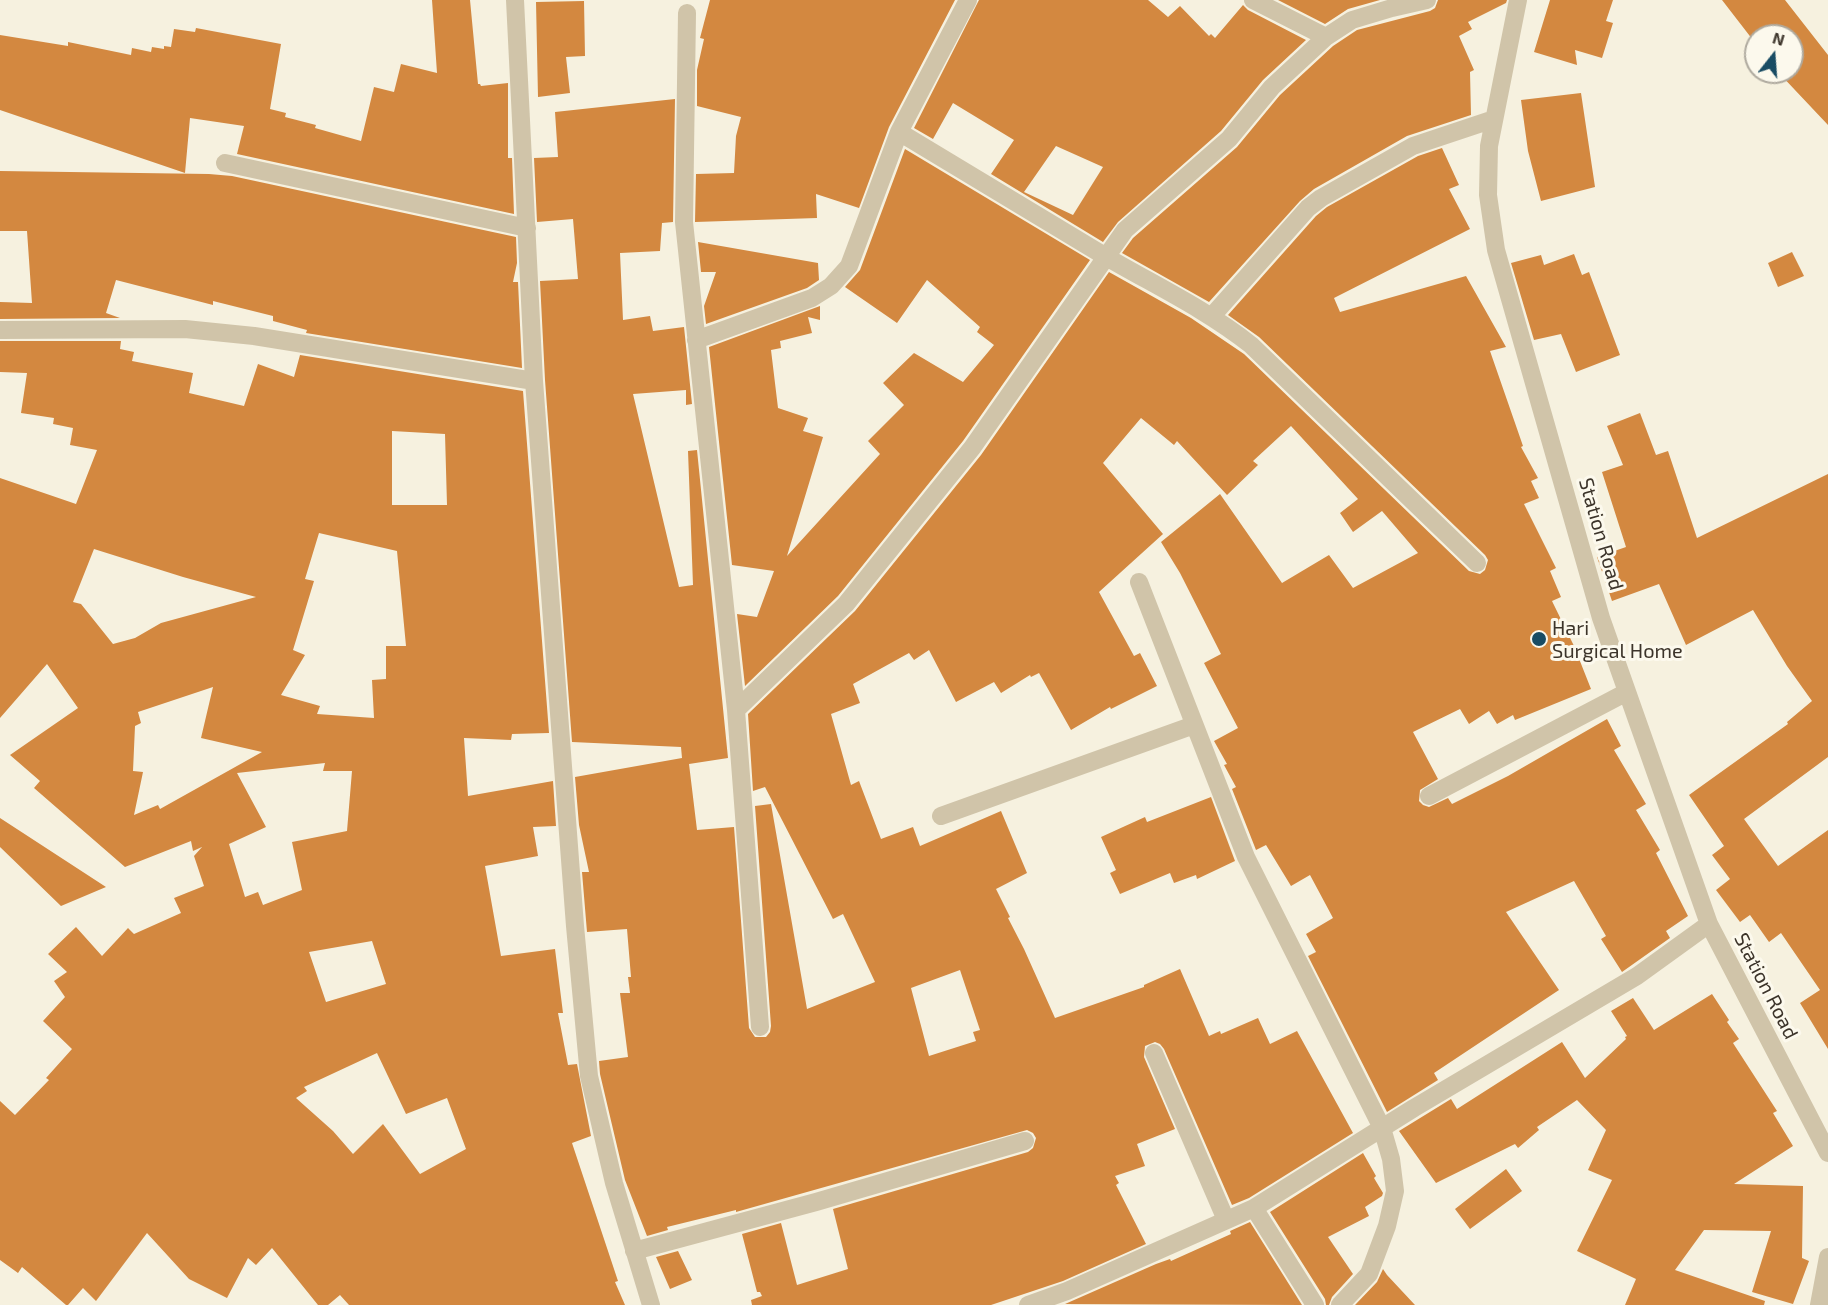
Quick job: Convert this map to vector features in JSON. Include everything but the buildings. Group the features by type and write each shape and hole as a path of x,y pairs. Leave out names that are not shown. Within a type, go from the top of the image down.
{"street":[{"path":"515,0 534,381 575,926 589,1076 614,1183 651,1305"},
{"path":"696,340 812,298 831,286 849,266 899,132 968,0"},
{"path":"1253,0 1326,37"},
{"path":"736,710 846,604 972,447 1125,230 1229,139 1272,87 1326,37 1353,20 1427,0"},
{"name":"Station Road","path":"1518,0 1489,146 1488,195 1496,250 1601,618 1709,924 1828,1153"},
{"path":"687,13 684,222 736,710 760,1027"},
{"path":"1212,316 1308,208 1321,198 1413,146 1494,119"},
{"path":"899,132 1106,256 1212,316 1251,345 1477,563"},
{"path":"225,164 527,228"},
{"path":"0,330 185,330 254,336 534,381"},
{"path":"1139,582 1246,856 1382,1128 1391,1159 1395,1191 1387,1226 1369,1274 1340,1305"},
{"path":"1429,796 1627,692"},
{"path":"941,816 1194,725"},
{"path":"1028,1305 1067,1291 1254,1208 1382,1128 1637,976 1709,924"},
{"path":"1154,1053 1226,1221"},
{"path":"634,1251 816,1202 1025,1141"},
{"path":"1254,1208 1315,1305"},
{"path":"1819,1305 1828,1257"}],"place":[{"name":"Hari Surgical Home","path":"1539,639"}]}
